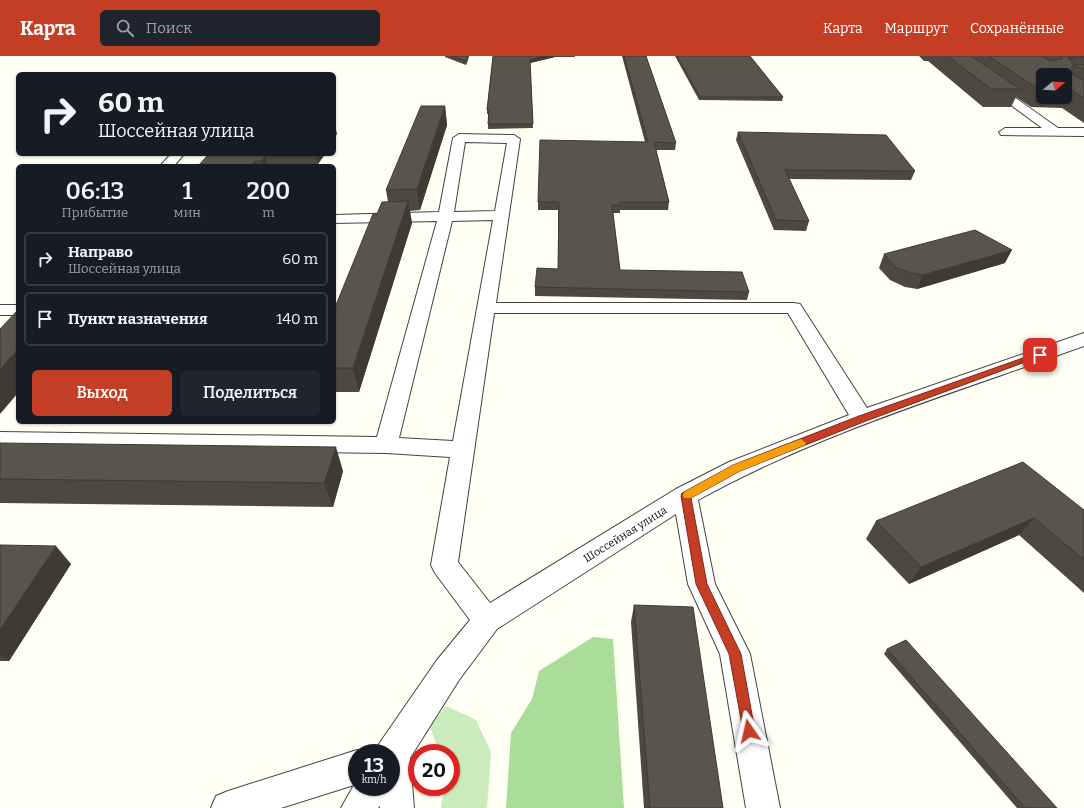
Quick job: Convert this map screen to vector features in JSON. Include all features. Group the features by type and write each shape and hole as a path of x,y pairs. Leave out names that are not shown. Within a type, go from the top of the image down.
{"street":[{"path":"950,56 1055,132"},
{"path":"962,65 978,65"},
{"path":"1005,132 1084,132"},
{"path":"386,446 446,216 459,138 514,139 444,565 487,620"},
{"path":"169,164 176,156"},
{"path":"336,219 502,215"},
{"path":"486,308 794,308 862,418"},
{"path":"0,310 16,310"},
{"name":"Шоссейная улица","path":"399,744 410,725 448,670 487,620 686,496 737,468 862,418 1084,339"},
{"path":"10,440 30,424"},
{"path":"10,440 386,446 462,450"},
{"path":"686,496 702,584 735,654 763,808"},
{"path":"228,808 348,770"},
{"path":"358,808 366,796"},
{"path":"396,796 397,808"}],"green space":[{"path":"593,637 613,639 624,808 506,808 511,733 532,699 539,671"},
{"path":"446,706 476,720 491,752 487,808 441,808 443,796 460,796 460,744 436,744 430,726"}],"building":[{"path":"452,56 468,56 466,61"},
{"path":"493,56 543,56 530,60 533,124 488,124 489,110 487,110"},
{"path":"624,56 646,56 676,143 654,142 669,202 620,202 621,205 612,205 620,270 742,272 749,292 535,287 537,268 558,269 559,202 538,202 540,140 648,142"},
{"path":"677,56 750,56 783,97 700,97"},
{"path":"948,56 971,56 1020,89 991,89"},
{"path":"989,56 1042,56 1050,61 1062,59 1060,56 1084,56 1069,57 1068,59 1072,60 1072,64 1084,65 1084,70 1074,65 1072,68 1036,68 1036,87"},
{"path":"1072,74 1084,80 1084,98 1072,90"},
{"path":"421,106 445,106 417,189 386,190"},
{"path":"738,132 886,135 915,171 785,170 809,221 776,220"},
{"path":"207,156 265,156 261,161 255,161 253,164 200,164"},
{"path":"408,201 353,368 336,368 336,305 373,214 377,214 382,202"},
{"path":"975,230 1012,250 923,275 911,273 895,267 884,254"},
{"path":"16,312 16,351 0,369 0,329"},
{"path":"0,443 336,447 324,483 0,479"},
{"path":"1023,462 1084,510 1084,560 1034,518 921,567 876,521"},
{"path":"0,545 56,546 0,630"},
{"path":"634,605 693,607 723,808 650,808"},
{"path":"906,640 1057,808 1025,808 887,649"}],"slow traffic":[{"path":"688,495 737,468 801,443"}],"route":[{"path":"749,731 735,654 702,584 686,496 737,468 862,418 1040,355"}]}
